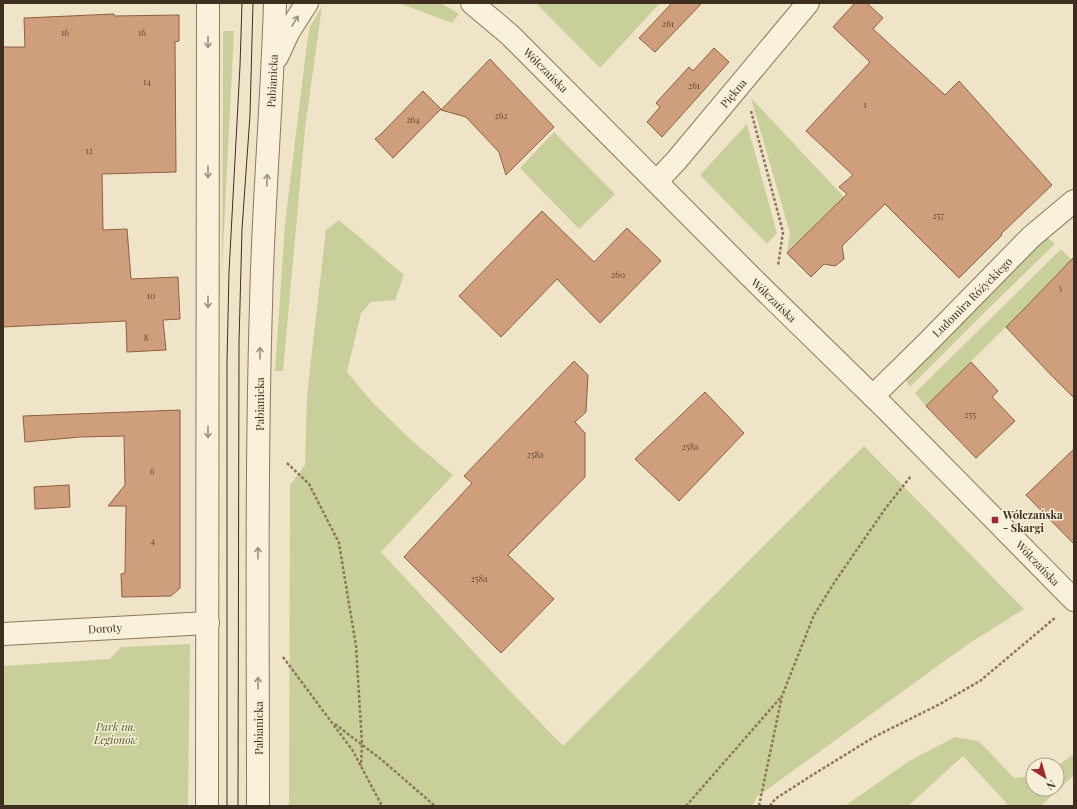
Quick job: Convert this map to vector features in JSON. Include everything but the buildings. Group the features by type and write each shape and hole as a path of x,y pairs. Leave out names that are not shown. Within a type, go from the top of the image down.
{"street":[{"path":"207,806 208,3"},
{"name":"Pabianicka","path":"258,806 259,392 261,302 275,3"},
{"path":"273,65 289,31 307,3"},
{"name":"Wólczańska","path":"472,3 510,35 1074,600"},
{"name":"Piękna","path":"656,181 676,161 808,3"},
{"name":"Ludomira Różyckiego","path":"872,396 927,343 1031,237 1074,201"},
{"name":"Doroty","path":"3,634 208,622"}],"path":[{"path":"749,107 783,232 778,266"},
{"path":"287,463 309,484 339,543 356,646 362,744 361,766"},
{"path":"759,806 782,696 814,615 885,508 911,476"},
{"path":"770,806 776,799 874,737 940,704 980,681 1054,619 1074,600"},
{"path":"282,654 353,751 382,806"},
{"path":"686,806 782,696"},
{"path":"331,722 382,760 435,806"}],"green space":[{"path":"399,3 441,3 459,14 452,23"},
{"path":"536,3 660,3 600,68"},
{"path":"322,6 305,129 283,371 275,371 285,224 307,43 310,27"},
{"path":"223,31 234,31 222,269"},
{"path":"751,98 844,197 787,253 790,233"},
{"path":"747,124 777,233 767,244 700,175"},
{"path":"554,132 615,194 579,229 520,168"},
{"path":"339,220 404,275 395,300 371,302 361,313 347,372 372,402 411,440 453,475 381,552 563,746 864,446 1024,609 968,644 757,797 752,806 289,806 290,485 305,465 307,395 326,230"},
{"path":"1046,236 1055,244 910,387 903,376"},
{"path":"1061,249 1072,260 926,406 915,393"},
{"name":"Park im. Legionów","path":"190,644 188,806 3,806 3,666 110,659 121,647"},
{"path":"955,737 979,741 1014,778 1025,777 1025,797 1051,797 1041,806 1009,806 963,756 908,806 845,806 909,761"},
{"path":"1074,754 1074,775 1065,783 1065,760"}],"tram line":[{"path":"227,806 227,362 229,272 242,3"},
{"path":"238,806 239,342 242,229 250,115 253,3"}],"place":[{"name":"Wólczańska - Skargi","path":"995,520"}]}
